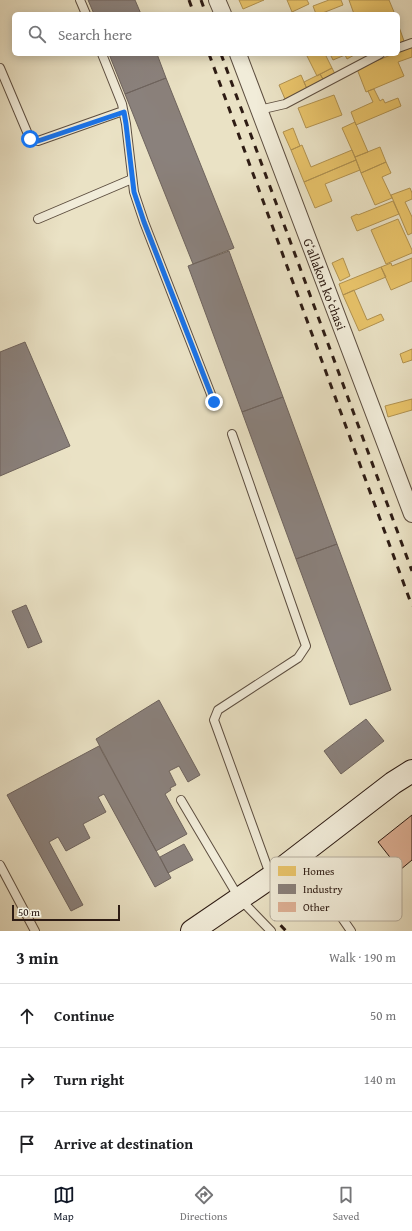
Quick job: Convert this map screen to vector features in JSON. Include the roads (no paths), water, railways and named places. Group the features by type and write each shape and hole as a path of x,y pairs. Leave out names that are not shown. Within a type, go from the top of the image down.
{"main road":[{"path":"294,857 393,782 412,771"},
{"path":"192,931 270,876"}],"street":[{"path":"217,0 222,12"},
{"name":"Gʻallakon koʻchasi","path":"239,56 412,514"}],"lane":[{"path":"80,0 85,12"},
{"path":"400,47 412,43"},
{"path":"103,56 124,112 134,192 144,222 214,402"},
{"path":"259,110 285,104 376,56"},
{"path":"0,68 30,139 38,141 124,112"},
{"path":"38,219 132,179"},
{"path":"232,434 306,646 298,658 218,710 214,720 270,876"},
{"path":"181,800 239,898 271,931"},
{"path":"0,865 35,931"},
{"path":"344,921 351,931"}],"railway":[{"path":"189,0 193,12"},
{"path":"201,0 205,12"},
{"path":"210,56 412,606"},
{"path":"222,56 412,571"},
{"path":"277,921 286,931"}]}
